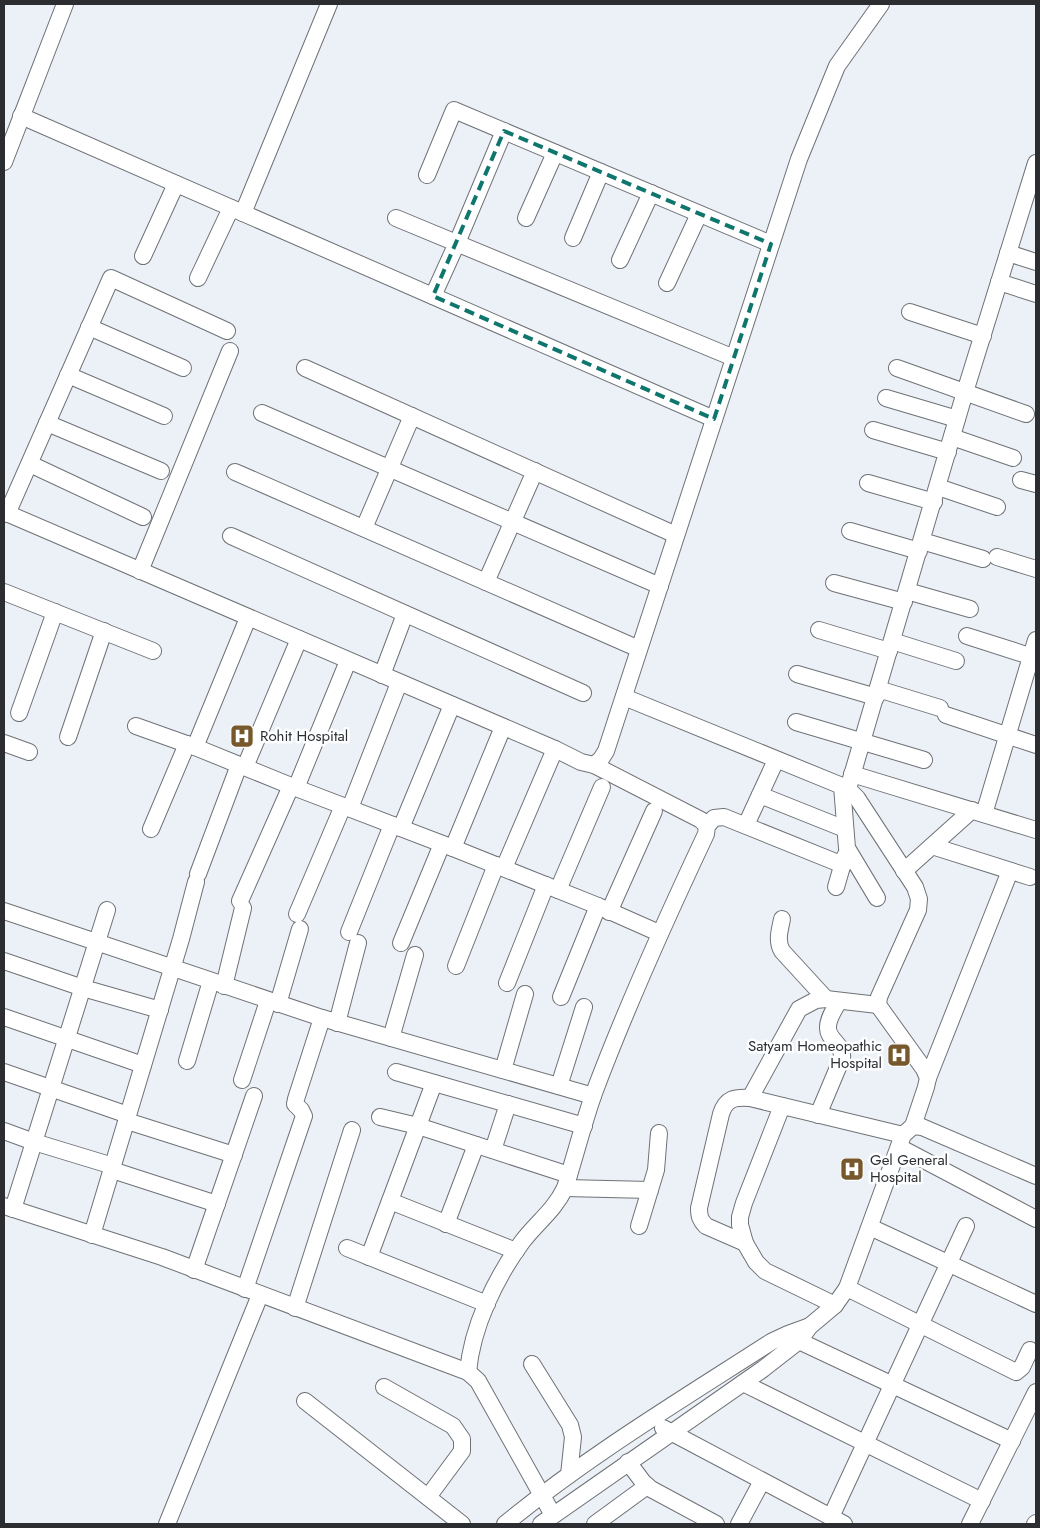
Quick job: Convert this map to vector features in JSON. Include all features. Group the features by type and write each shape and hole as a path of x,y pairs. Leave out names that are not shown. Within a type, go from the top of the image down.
{"street":[{"path":"4,162 65,4"},
{"path":"198,278 237,210 329,4"},
{"path":"594,765 606,751 799,158 837,66 881,4"},
{"path":"427,175 454,110 771,244"},
{"path":"21,116 714,419"},
{"path":"433,296 504,131"},
{"path":"526,218 554,152"},
{"path":"836,887 847,848 845,829 847,783 862,743 965,392 1008,253 1033,185 1036,163"},
{"path":"573,238 601,172"},
{"path":"143,256 176,184"},
{"path":"620,260 651,193"},
{"path":"667,284 699,214"},
{"path":"396,218 734,358"},
{"path":"1008,253 1036,262"},
{"path":"227,331 111,278 30,464 5,513 581,762 594,765 701,820 707,826"},
{"path":"1000,282 1036,294"},
{"path":"910,312 983,336"},
{"path":"89,327 183,368"},
{"path":"140,571 230,351"},
{"path":"305,368 676,535"},
{"path":"897,368 1026,414"},
{"path":"68,375 164,416"},
{"path":"886,398 957,419"},
{"path":"262,413 660,586"},
{"path":"364,528 412,416"},
{"path":"47,423 161,471"},
{"path":"873,430 1013,458"},
{"path":"30,464 143,516"},
{"path":"486,582 535,471"},
{"path":"235,472 639,648"},
{"path":"868,483 936,494 997,507"},
{"path":"850,531 990,558 1036,569"},
{"path":"231,536 583,693"},
{"path":"834,583 970,609"},
{"path":"5,594 153,651"},
{"path":"18,713 55,612"},
{"path":"382,675 405,614"},
{"path":"151,829 191,746 248,618"},
{"path":"818,630 956,661"},
{"path":"68,737 104,631"},
{"path":"967,636 1034,657"},
{"path":"92,1235 144,1065 197,878 242,766 299,640"},
{"path":"904,871 932,846 978,812 1008,736 1034,657 1036,640"},
{"path":"187,1061 217,984 242,905 348,660"},
{"path":"797,674 877,693 943,712 1036,745"},
{"path":"242,1080 273,1003 299,921 399,683"},
{"path":"624,697 776,760 847,783 978,812 1036,830"},
{"path":"167,1524 253,1292 304,1116 295,1104 296,1099 329,1021 353,937 397,826 452,705"},
{"path":"796,722 924,760"},
{"path":"136,726 448,846 659,933"},
{"path":"401,943 503,727"},
{"path":"4,743 29,752"},
{"path":"456,966 555,750"},
{"path":"746,825 776,760"},
{"path":"847,783 915,887 919,899 918,910 879,997 878,1005 924,1068 928,1078"},
{"path":"507,984 602,787"},
{"path":"760,795 845,829"},
{"path":"561,997 603,909 654,811"},
{"path":"468,1372 470,1354 487,1304 516,1251 560,1199 593,1096 621,1024 659,933 706,834 707,826 714,818 719,817 746,825 843,865"},
{"path":"932,846 1030,877"},
{"path":"847,848 877,898"},
{"path":"107,910 34,1142 8,1208 162,1257 468,1372 478,1381 540,1495 547,1519 743,1383 835,1305 847,1288 1010,871"},
{"path":"4,911 329,1021 593,1096"},
{"path":"782,919 778,940 782,951 832,1000"},
{"path":"391,1038 414,955"},
{"path":"4,961 83,988 160,1010"},
{"path":"503,1070 525,994"},
{"path":"750,1098 799,1009 812,1002 832,1000 878,1005"},
{"path":"818,1115 842,1058 842,1050 828,1029 832,1000"},
{"path":"559,1086 584,1007"},
{"path":"4,1017 144,1065"},
{"path":"4,1072 51,1087 128,1118 234,1155"},
{"path":"396,1072 584,1126"},
{"path":"369,1257 434,1083"},
{"path":"194,1270 254,1096"},
{"path":"745,1243 706,1226 701,1221 699,1208 723,1108 730,1099 736,1097 750,1098 905,1136 1036,1219"},
{"path":"493,1150 508,1104"},
{"path":"782,1106 741,1211 740,1225 745,1243 756,1262 765,1271 835,1305"},
{"path":"380,1117 418,1126 493,1150 567,1182 650,1190"},
{"path":"905,1136 922,1126 1036,1176"},
{"path":"4,1130 217,1204"},
{"path":"295,1308 352,1130"},
{"path":"639,1226 657,1164 659,1133"},
{"path":"446,1224 476,1145"},
{"path":"390,1201 516,1251"},
{"path":"870,1226 1036,1304"},
{"path":"651,1419 670,1433 838,1521 864,1444 922,1324 966,1226"},
{"path":"347,1248 487,1304"},
{"path":"847,1288 1016,1372 1022,1367 1030,1350"},
{"path":"505,1524 540,1495 651,1419 771,1342 794,1338 1012,1441"},
{"path":"532,1364 570,1425 573,1437 569,1475"},
{"path":"743,1383 982,1501"},
{"path":"384,1387 452,1426 462,1440 462,1451 428,1497"},
{"path":"970,1524 1036,1393"},
{"path":"305,1401 462,1524"},
{"path":"628,1462 647,1486 716,1524"},
{"path":"739,1524 762,1481"},
{"path":"595,1524 647,1486"}],"highlighted area":[{"path":"504,131 771,244 714,419 433,296"}],"place":[{"name":"Rohit Hospital","path":"242,736"},
{"name":"Satyam Homeopathic Hospital","path":"899,1055"},
{"name":"Gel General Hospital","path":"852,1169"}]}
